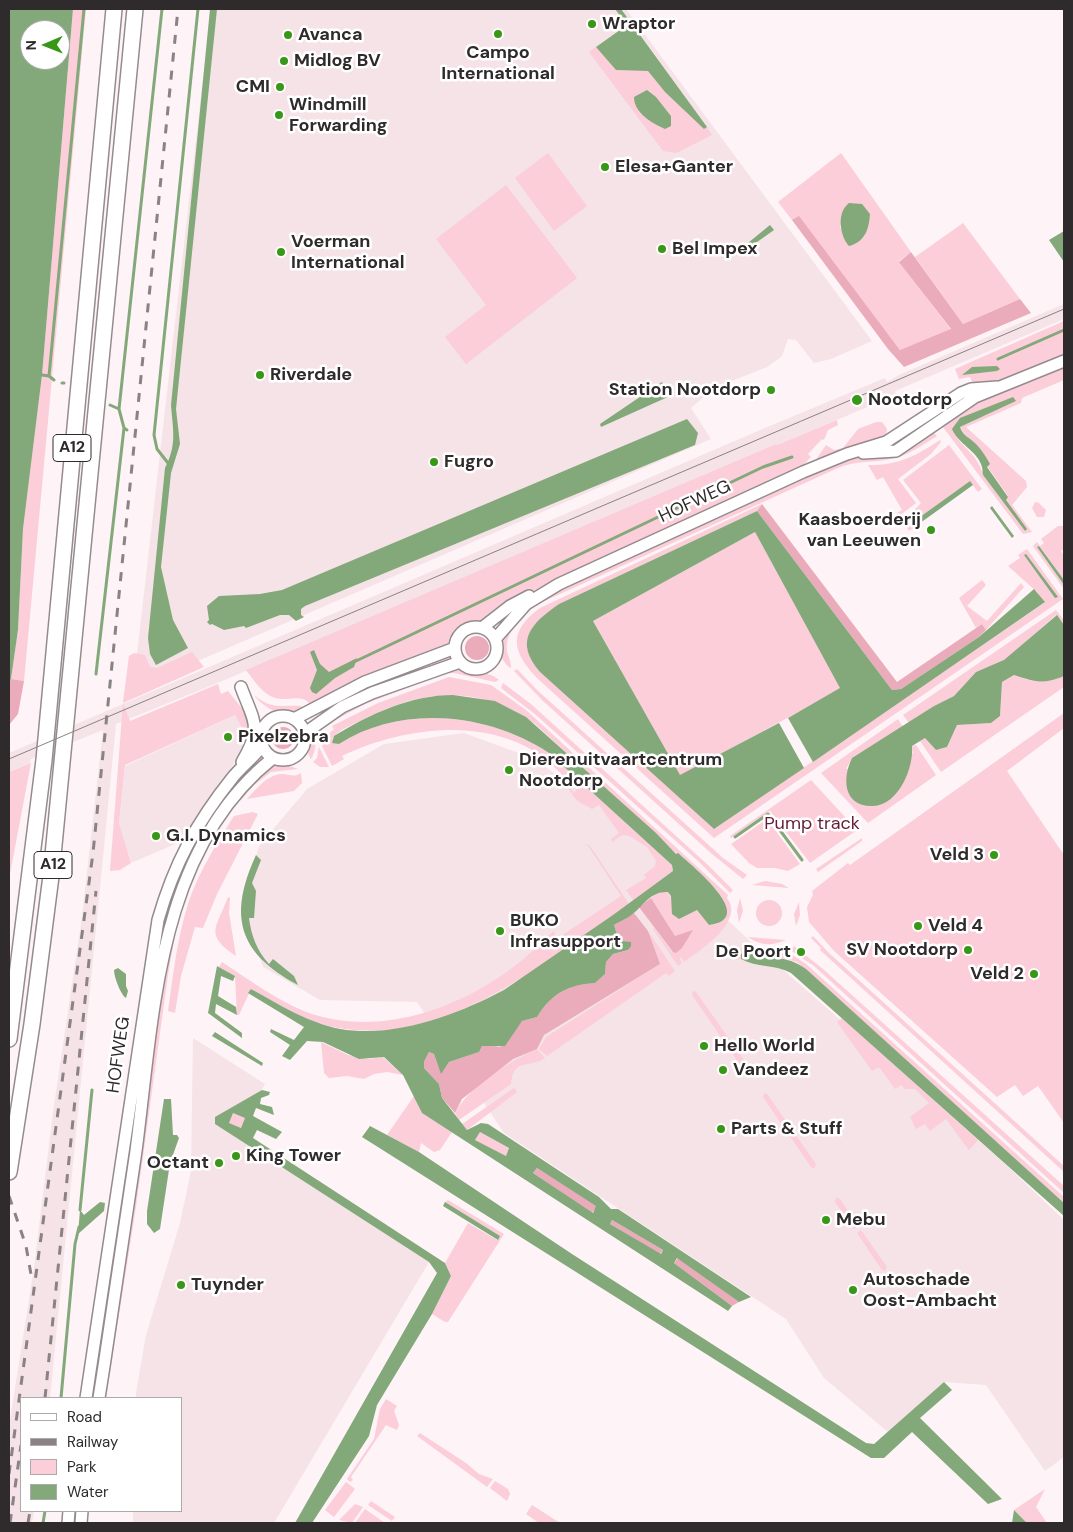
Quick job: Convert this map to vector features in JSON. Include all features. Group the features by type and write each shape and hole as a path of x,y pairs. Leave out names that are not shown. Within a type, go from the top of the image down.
{"highway":[{"name":"A12","path":"9,1039 42,779 114,9"},
{"name":"A12","path":"9,1172 32,1024 51,876 135,9"}],"main road":[{"name":"HOFWEG","path":"483,627 521,599 559,584 847,454 892,438 961,393 971,389 997,387 1028,377 1064,361"},
{"name":"HOFWEG","path":"496,638 526,604 559,584"},
{"path":"304,733 342,708 372,693 460,662 476,669 488,666 497,652 496,638 483,627 474,626 465,629 459,636 455,648 460,662"},
{"path":"294,719 366,682 455,648"},
{"path":"234,776 254,742 255,732 253,718 240,687"},
{"path":"283,716 294,719 304,733 304,745 298,754 285,760 273,758 262,746 262,733 268,722 283,716"},
{"name":"HOFWEG","path":"86,1397 158,920 169,882 180,857 206,815 234,776 262,746"},
{"name":"HOFWEG","path":"99,1397 119,1275 154,1014 170,925 191,867 207,838 238,793 273,758"}],"shaded area":[{"path":"211,9 626,9 872,341 831,359 814,363 796,340 788,339 782,356 777,360 767,367 714,388 691,408 711,439 133,689"},
{"path":"799,216 900,350 951,329 899,262 911,252 963,324 1020,299 1031,313 904,367 888,349 792,220"},
{"path":"1064,304 1064,319 895,391 896,395 776,444 220,682 116,724 50,1397 20,1397 20,1512 34,1512 32,1523 9,1523 9,1426 34,1268 53,1112 82,917 103,730 31,759 30,763 9,772 9,753 765,428 885,378 887,382 901,374"},
{"path":"762,504 897,682 982,624 986,630 979,637 901,689 892,690 757,511"},
{"path":"477,636 485,640 489,648 485,656 477,660 469,656 465,648 469,640"},
{"path":"11,679 24,681 18,714 9,725 9,682"},
{"path":"235,715 248,739 225,778 180,842 131,863 119,823 125,766"},
{"path":"283,727 291,730 294,738 291,746 283,749 275,746 272,738 275,730"},
{"path":"464,733 532,758 607,809 749,940 1004,1163 1064,1220 1064,1457 1045,1471 986,1385 944,1382 888,1432 824,1378 786,1319 504,1133 417,1002 320,1000 263,967 241,907 259,846 307,789 384,744"},
{"path":"651,898 675,936 693,930 682,948 676,953 673,952 639,907"},
{"path":"634,913 648,931 660,964 544,1035 537,1049 513,1059 462,1099 455,1113 442,1098 439,1084 424,1068 424,1062 429,1052 434,1054 441,1073 449,1062 479,1052 482,1046 500,1047 522,1021 537,1017 555,996 569,988 595,983 605,974 606,962 613,954 629,950 619,941 614,925"},
{"path":"193,1038 265,1084 235,1137 429,1262 274,1523 133,1523 133,1512 182,1512 182,1397 136,1397 136,1393 146,1335 180,1223 191,1171"},
{"path":"537,1168 597,1206 592,1213 533,1173"},
{"path":"612,1220 663,1250 660,1254 610,1224"},
{"path":"678,1258 739,1302 732,1306 674,1263"}],"green space":[{"path":"73,9 86,9 24,681 11,679 18,630 23,529 42,375 68,70 70,70"},
{"path":"596,47 616,70 648,71 665,92 704,129 707,127 712,135 676,153 663,151 589,52","holes":["656,97 671,116 657,125 643,116"]},
{"path":"548,153 587,206 554,231 515,178"},
{"path":"841,153 911,252 899,261 951,330 900,350 799,217 792,220 778,202","holes":["846,205 870,214 864,237 846,239 840,227"]},
{"path":"506,185 577,278 466,364 445,337 486,305 436,239"},
{"path":"963,223 1020,299 963,324 915,257"},
{"path":"1064,321 1064,354 1020,373 974,386 970,377 959,379 955,369"},
{"path":"1064,367 1064,380 1022,398 1021,403 966,427 1026,481 1027,487 1012,505 1032,532 1023,534 940,423 990,394 1031,382","holes":["1016,401 960,427 1008,496 1005,500 1026,529 1025,531 983,475 974,457 954,433 960,418"]},
{"path":"837,420 838,425 828,430 824,440 822,439 808,454 811,457 800,468 515,599 482,623 471,623 460,628 445,648 315,705 314,702 310,704 298,698 280,699 270,696 246,670 776,444"},
{"path":"876,422 882,422 887,429 886,437 815,461 826,445 834,450 843,448 858,429"},
{"path":"934,433 937,436 915,450 897,458 852,464 838,468 538,604 521,618 509,636 507,651 511,663 510,668 502,657 500,647 504,636 511,626 531,608 551,595 824,469 855,457 914,444 916,446"},
{"path":"940,440 941,442 931,454 898,479 916,503 899,516 897,513 902,510 883,477 877,480 868,465 888,464 906,459"},
{"path":"949,445 982,489 978,492 970,481 913,522 916,526 909,531 903,522 921,503 903,480"},
{"path":"1035,502 1039,503 1046,510 1044,517 1037,517 1032,508"},
{"path":"762,504 757,511 559,604 534,627 529,634 527,642 532,661 540,672 714,829 1044,603 1037,592 1008,566 1020,558 1018,555 1027,549 1063,599 714,838 538,679 529,669 519,651 518,634 522,625 540,608"},
{"path":"1058,526 1064,526 1064,549 1061,551 1064,556 1064,580 1039,546 1037,547 1064,585 1064,589 1033,546 1037,542 1040,546 1044,543 1041,539"},
{"path":"755,532 841,689 680,776 593,621"},
{"path":"982,580 986,585 967,606 987,621 1021,583 1024,587 986,630 982,624 976,628 959,598"},
{"path":"1056,610 1064,620 1064,625 1056,615 1004,661 976,672 954,696 934,706 909,723 903,715"},
{"path":"192,652 204,667 123,703 130,721 218,684 221,694 228,691 245,712 248,732 245,734 235,715 125,765 119,823 131,863 120,870 110,871 123,702 129,656 134,653 145,655 150,667 157,668"},
{"path":"451,654 453,660 322,715 319,710 347,694"},
{"path":"458,668 485,673 499,680 495,682 446,673 365,704 328,724 326,721 363,700"},
{"path":"517,669 537,690 723,858 747,875 743,879 712,854 542,700 514,671"},
{"path":"1014,675 1039,682 1064,676 1064,687 941,772 920,741 925,738 936,750 947,747 957,725 991,723 1000,716 1002,682"},
{"path":"449,677 491,685 526,710 728,895 727,898 731,907 730,916 719,934 684,962 681,957 682,963 678,966 653,929 672,952 693,931 675,936 651,898 660,891 668,892 679,919 697,910 709,925 718,924 726,917 726,912 716,890 535,724 515,711 494,702 472,697 451,695 429,697 386,709 347,727 332,739 339,744 364,731 390,723 417,719 445,718 499,729 525,739 549,753 672,865 673,871 633,900 626,890 646,878 644,875 655,866 656,861 647,847 629,836 622,835 612,842 611,839 619,833 599,805 592,809 579,802 572,795 578,788 574,786 571,789 574,792 572,794 567,787 570,785 548,761 522,745 494,735 463,730 432,731 400,736 370,744 342,756 344,759 332,766 322,746 326,736 334,729 332,726 378,703"},
{"path":"503,683 531,704 733,890 730,893 698,861 536,715 501,688"},
{"path":"254,695 271,705 301,706 306,711 292,714 277,712 259,701"},
{"name":"SV Nootdorp","path":"1064,713 1064,728 1007,771 1064,855 1064,1123 1038,1086 1023,1096 1015,1085 997,1097 834,951 809,922 807,907 813,895 812,891 848,863 850,865"},
{"path":"898,719 903,727 852,758 846,769 913,753 912,746 916,745 936,775 868,823 821,773"},
{"path":"316,727 319,732 311,759 308,751 308,742"},
{"path":"319,747 329,767 320,767 313,762 317,758"},
{"path":"261,753 266,758 228,800 221,802 221,797"},
{"path":"31,763 10,874 9,876 9,772"},
{"path":"273,764 287,765 298,769 271,772 254,785 241,800 238,798"},
{"path":"301,773 302,783 294,791 247,799 262,783 271,777 282,774 296,775"},
{"name":"Pump track","path":"811,780 857,830 810,863 770,811 731,838 730,836"},
{"path":"253,812 258,814 217,894 203,928 195,927 181,976 175,1013 168,1011 181,930 197,881 234,816"},
{"path":"767,819 800,864 788,871 775,868 757,868 749,863 731,844"},
{"path":"862,838 862,841 818,872 816,869"},
{"path":"584,844 590,846 629,904 560,953 484,999 444,1017 403,1028 361,1030 309,1020 251,989 239,1015 237,1015 235,976 219,967 222,962 283,1001 304,1011 337,1020 371,1022 406,1018 439,1008 472,993 502,975 529,954 553,931 558,938 621,896 589,847"},
{"path":"765,881 782,884 789,888 752,885"},
{"path":"169,896 175,898 96,1397 89,1397 154,952"},
{"path":"228,897 230,898 229,913 236,956 216,936 217,924"},
{"path":"740,898 743,911 739,923 737,910"},
{"path":"769,900 778,904 782,913 778,922 769,926 760,922 756,913 760,904"},
{"path":"799,902 800,915 796,926 794,914"},
{"path":"177,924 106,1397 102,1397 144,1127 167,957"},
{"path":"648,931 675,971 669,976 666,973 547,1056 539,1049 546,1037 660,964"},
{"path":"813,936 829,953 1064,1166 1064,1172 820,950 821,948 811,938"},
{"path":"748,937 786,940 767,944 757,942"},
{"path":"750,945 777,950 786,954 788,952 806,964 1064,1197 1064,1203 797,962 748,949 741,959 735,960 733,952"},
{"path":"794,946 823,969 1064,1186 1064,1193 814,966 790,950"},
{"path":"693,991 696,992 744,1060 742,1064 739,1063 692,995"},
{"path":"842,1018 978,1140 969,1150 946,1119 930,1131 925,1124 916,1129 910,1117 929,1103 915,1089 904,1089 902,1085 895,1089 879,1067 872,1071 837,1022"},
{"path":"321,1042 348,1055 368,1059 383,1057 403,1075 387,1072 374,1074 364,1079 347,1076 329,1078 324,1073"},
{"path":"537,1049 545,1058 518,1067 512,1076 511,1084 459,1120 455,1113 470,1093 491,1075"},
{"path":"514,1088 517,1092 467,1130 462,1124"},
{"path":"764,1093 767,1094 816,1164 814,1169 763,1097"},
{"path":"414,1096 422,1113 452,1132 440,1150 434,1152 421,1143 419,1152 387,1135"},
{"path":"233,1113 245,1118 241,1128 229,1123"},
{"path":"480,1132 509,1148 506,1156 475,1140"},
{"path":"836,1198 840,1199 858,1226 854,1229 835,1202"},
{"path":"448,1200 504,1234 448,1322 445,1322 432,1314 451,1276 445,1263 468,1223 497,1240 500,1236 445,1202"},
{"path":"861,1230 887,1267 885,1271 882,1270 857,1233"},
{"path":"386,1399 397,1406 394,1411 399,1425 397,1430 386,1425 351,1477 353,1480 350,1482 347,1479 374,1439 380,1409"},
{"path":"420,1433 466,1463 479,1474 493,1479 487,1487 417,1436"},
{"path":"495,1481 508,1489 510,1494 507,1501 490,1488"},
{"path":"346,1482 355,1489 334,1517 325,1510"},
{"path":"1045,1489 1036,1507 1047,1523 1027,1523 1014,1510"},
{"path":"371,1501 395,1517 392,1521 368,1505"},
{"path":"355,1504 363,1507 352,1523 339,1520"},
{"path":"532,1505 560,1523 539,1523 526,1514"},
{"path":"365,1509 385,1523 355,1523"}],"water":[{"path":"9,9 73,9 70,44 70,20 20,20 20,70 68,70 42,375 23,529 18,630 9,682"},
{"path":"210,9 217,9 176,409 180,444 171,473 161,567 173,620 188,648 156,665 150,654 148,638 165,468 173,445 171,405"},
{"path":"615,9 621,9 707,127 704,129 665,92 648,71 616,70 596,47 627,25"},
{"path":"647,90 656,97 671,116 671,126 665,129 660,127 640,113 634,97"},
{"path":"849,203 862,204 870,214 869,225 865,234 859,241 849,246 843,236 841,218 845,207"},
{"path":"770,225 774,230 750,247 748,243"},
{"path":"1064,231 1064,262 1049,240"},
{"path":"997,366 1000,369 997,371 962,375 972,367"},
{"path":"662,382 670,396 601,427 600,424"},
{"path":"1013,397 1016,401 960,427 963,433 976,444 990,464 987,467 1008,497 1006,500 1027,529 1025,531 983,475 980,461 952,429 960,418"},
{"path":"687,419 698,433 695,445 305,606 301,609 301,615 304,617 296,621 289,615 280,615 246,628 244,626 224,630 207,622 209,620 207,606 219,596 260,594 282,590"},
{"path":"970,481 973,485 916,526 913,522"},
{"path":"992,506 1014,536 1012,538 990,508"},
{"path":"757,511 892,690 901,689 979,637 1034,589 1045,602 813,762 788,718 840,688 755,532 593,621 680,775 779,723 804,768 714,829 540,672 532,661 527,643 533,626 559,604"},
{"path":"1039,546 1064,580 1064,585 1037,547"},
{"path":"1026,554 1058,597 1055,598 1024,555"},
{"path":"1057,615 1064,625 1064,676 1050,681 1039,682 1014,675 1002,682 1000,716 991,723 957,725 947,747 936,750 925,738 912,746 910,764 903,784 890,799 882,804 873,806 863,805 851,797 846,782 852,758 934,706 954,696 976,672 1004,660"},
{"path":"314,650 320,664 329,672 357,658 354,667 335,678 316,694 310,688 317,670 310,652"},
{"path":"453,695 495,701 526,717 656,833 676,854 678,853 696,869 718,892 725,903 727,913 723,921 709,925 697,910 679,919 672,914 671,896 668,892 658,893 646,901 633,914 614,925 619,941 631,942 631,946 628,950 613,954 606,962 605,974 595,983 569,988 555,996 537,1017 522,1021 505,1046 482,1046 479,1052 449,1062 441,1074 434,1054 429,1052 424,1062 424,1068 439,1084 442,1098 467,1130 481,1123 488,1124 599,1197 611,1209 618,1209 751,1297 739,1302 677,1258 674,1263 732,1306 728,1311 422,1113 403,1075 384,1057 359,1059 323,1042 307,1041 290,1060 282,1056 290,1045 270,1032 271,1029 294,1040 304,1027 248,993 251,989 299,1015 339,1029 387,1030 437,1019 504,990 673,871 672,865 549,753 525,739 499,729 445,718 417,719 390,723 364,731 339,744 332,743 334,736 376,713 406,702","holes":["480,1132 509,1148 506,1156 475,1140","537,1168 596,1206 593,1213 533,1173","612,1220 663,1250 661,1254 610,1224"]},
{"path":"256,855 261,860 252,883 256,891 254,918 249,918 251,931 261,954 269,964 273,959 294,976 298,985 278,973 262,960 251,946 244,931 241,915 242,897 247,877"},
{"path":"748,949 762,955 791,961 806,969 1064,1203 1064,1216 791,973 779,968 753,964 741,959 741,954"},
{"path":"217,966 235,976 233,981 221,976 218,996 236,1007 237,1015 216,1004 215,1013 242,1033 242,1038 208,1013"},
{"path":"118,968 126,974 128,991 126,998 120,990 115,977 114,970"},
{"path":"215,1032 263,1063 262,1066 212,1036"},
{"path":"262,1090 270,1092 269,1095 261,1098 260,1104 272,1107 274,1115 256,1108 253,1116 282,1132 276,1139 257,1130 253,1138 445,1263 451,1276 432,1314 377,1405 369,1436 312,1523 295,1523 437,1273 429,1262 215,1124 215,1117","holes":["233,1113 245,1118 241,1128 229,1123"]},
{"path":"164,1099 171,1099 173,1135 177,1135 179,1138 170,1163 160,1229 154,1233 147,1224 147,1211"},
{"path":"370,1126 419,1152 572,1254 866,1443 874,1444 944,1382 952,1390 920,1418 1002,1499 988,1504 912,1432 884,1458 871,1458 362,1137"},
{"path":"100,1202 105,1203 104,1211 78,1234 80,1210 84,1215"},
{"path":"445,1202 500,1236 498,1240 443,1206"},
{"path":"1014,1510 1027,1523 1012,1523"}],"waterway":[{"path":"49,376 84,9"},
{"path":"119,409 162,9"},
{"path":"168,463 157,449 154,435 198,9"},
{"path":"998,359 1064,330"},
{"path":"42,375 49,376 54,380"},
{"path":"110,405 119,409 124,428 127,430"},
{"path":"96,674 124,428"},
{"path":"354,662 763,467 792,457"},
{"path":"735,837 768,814 802,860"},
{"path":"80,1210 92,1090"},
{"path":"61,1397 75,1244 79,1227"},
{"path":"43,1523 45,1512"}],"tram line":[{"path":"9,759 1064,309"}],"railway":[{"path":"9,1474 93,853 178,9"},
{"path":"45,1397 96,891"},
{"path":"9,1196 26,1246 32,1280"},
{"path":"10,1523 20,1452"},
{"path":"28,1523 30,1512"}],"place":[{"name":"Wraptor","path":"592,24"},
{"name":"Campo International","path":"498,34"},
{"name":"Avanca","path":"288,35"},
{"name":"Midlog BV","path":"284,61"},
{"name":"CMI","path":"280,87"},
{"name":"Windmill Forwarding","path":"279,115"},
{"name":"Elesa+Ganter","path":"605,167"},
{"name":"Bel Impex","path":"662,249"},
{"name":"Voerman International","path":"281,252"},
{"name":"Riverdale","path":"260,375"},
{"name":"Station Nootdorp","path":"771,390"},
{"name":"Nootdorp","path":"857,400"},
{"name":"Fugro","path":"434,462"},
{"name":"Kaasboerderij van Leeuwen","path":"931,530"},
{"name":"Pixelzebra","path":"228,737"},
{"name":"Dierenuitvaartcentrum Nootdorp","path":"509,770"},
{"name":"G.I. Dynamics","path":"156,836"},
{"name":"Veld 3","path":"994,855"},
{"name":"Veld 4","path":"918,926"},
{"name":"BUKO Infrasupport","path":"500,931"},
{"name":"SV Nootdorp","path":"968,950"},
{"name":"De Poort","path":"801,952"},
{"name":"Veld 2","path":"1034,974"},
{"name":"Hello World","path":"704,1046"},
{"name":"Vandeez","path":"723,1070"},
{"name":"Parts & Stuff","path":"721,1129"},
{"name":"King Tower","path":"236,1156"},
{"name":"Octant","path":"219,1163"},
{"name":"Mebu","path":"826,1220"},
{"name":"Tuynder","path":"181,1285"},
{"name":"Autoschade Oost-Ambacht","path":"853,1290"}]}
